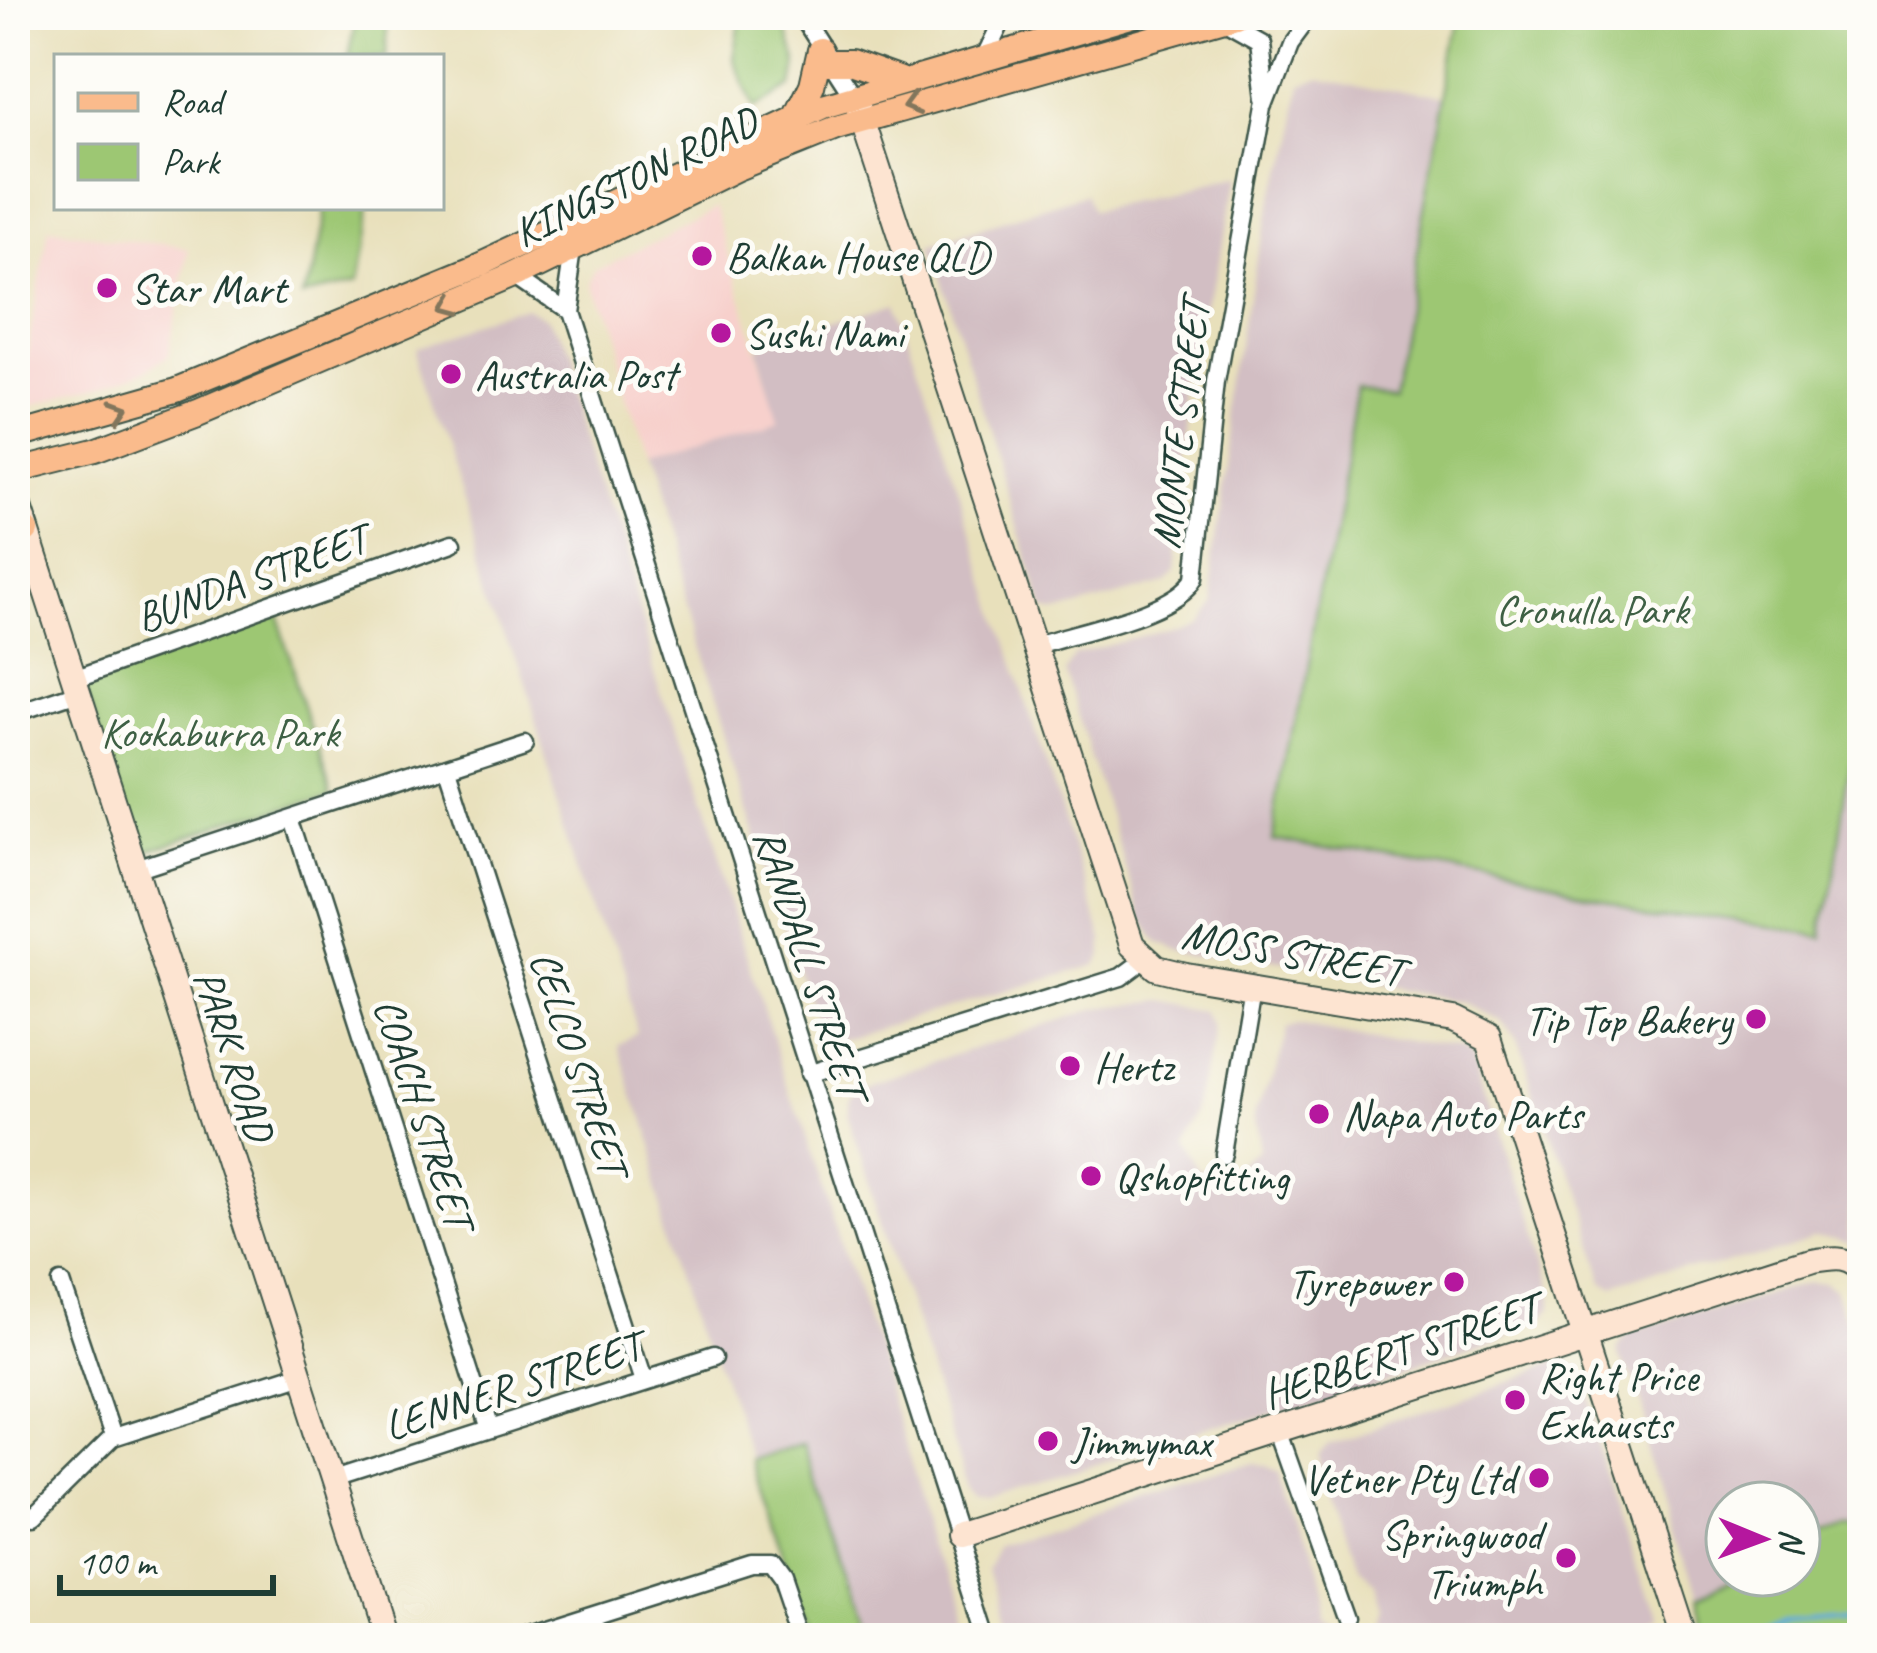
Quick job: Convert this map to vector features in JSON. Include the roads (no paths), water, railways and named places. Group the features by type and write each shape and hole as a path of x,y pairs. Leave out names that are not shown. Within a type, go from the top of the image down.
{"main road":[{"name":"KINGSTON ROAD","path":"15,471 170,424 516,276 858,107 900,80 1134,15"},
{"name":"KINGSTON ROAD","path":"15,436 147,401 334,326 508,253 797,116 858,107 1229,17"},
{"path":"797,116 823,56 900,80"}],"street":[{"path":"801,15 858,107"},
{"path":"985,56 1005,15"},
{"path":"1025,15 1058,36"},
{"name":"MONTE STREET","path":"1034,646 1164,605 1186,594 1195,578 1216,380 1266,104 1290,42 1310,15"},
{"name":"MONTE STREET","path":"1229,17 1259,39 1266,104"},
{"name":"MOSS STREET","path":"858,107 1132,945 1144,960 1186,975 1453,1020 1484,1032 1497,1052 1683,1631"},
{"name":"RANDALL STREET","path":"574,248 565,310 991,1638"},
{"path":"516,276 547,292 565,310"},
{"name":"PARK ROAD","path":"15,495 21,529 76,685 383,1638"},
{"name":"BUNDA STREET","path":"15,713 76,685 453,543"},
{"path":"136,869 525,741"},
{"name":"CELCO STREET","path":"447,768 644,1379"},
{"name":"COACH STREET","path":"293,818 489,1430"},
{"path":"808,1074 1121,977 1144,960"},
{"path":"1224,1154 1252,985"},
{"name":"HERBERT STREET","path":"959,1534 1808,1261 1834,1256 1855,1264 1862,1276"},
{"path":"61,1283 113,1438"},
{"name":"LENNER STREET","path":"333,1480 713,1358"},
{"path":"34,1516 113,1438 299,1378"},
{"path":"1280,1431 1346,1618"},
{"path":"519,1638 752,1564 770,1564 801,1638"},
{"path":"594,1616 601,1638"}],"waterway":[{"path":"1731,1638 1793,1618 1862,1612"}],"place":[{"name":"Balkan House QLD","path":"702,256"},
{"name":"Star Mart","path":"107,288"},
{"name":"Sushi Nami","path":"721,333"},
{"name":"Australia Post","path":"451,374"},
{"name":"Tip Top Bakery","path":"1756,1019"},
{"name":"Hertz","path":"1070,1066"},
{"name":"Napa Auto Parts","path":"1319,1114"},
{"name":"Qshopfitting","path":"1091,1176"},
{"name":"Tyrepower","path":"1454,1282"},
{"name":"Right Price Exhausts","path":"1515,1400"},
{"name":"Jimmymax","path":"1048,1441"},
{"name":"Vetner Pty Ltd","path":"1539,1478"},
{"name":"Springwood Triumph","path":"1566,1558"}],"park label":[{"name":"Cronulla Park","path":"1592,609"},
{"name":"Kookaburra Park","path":"220,732"}]}
